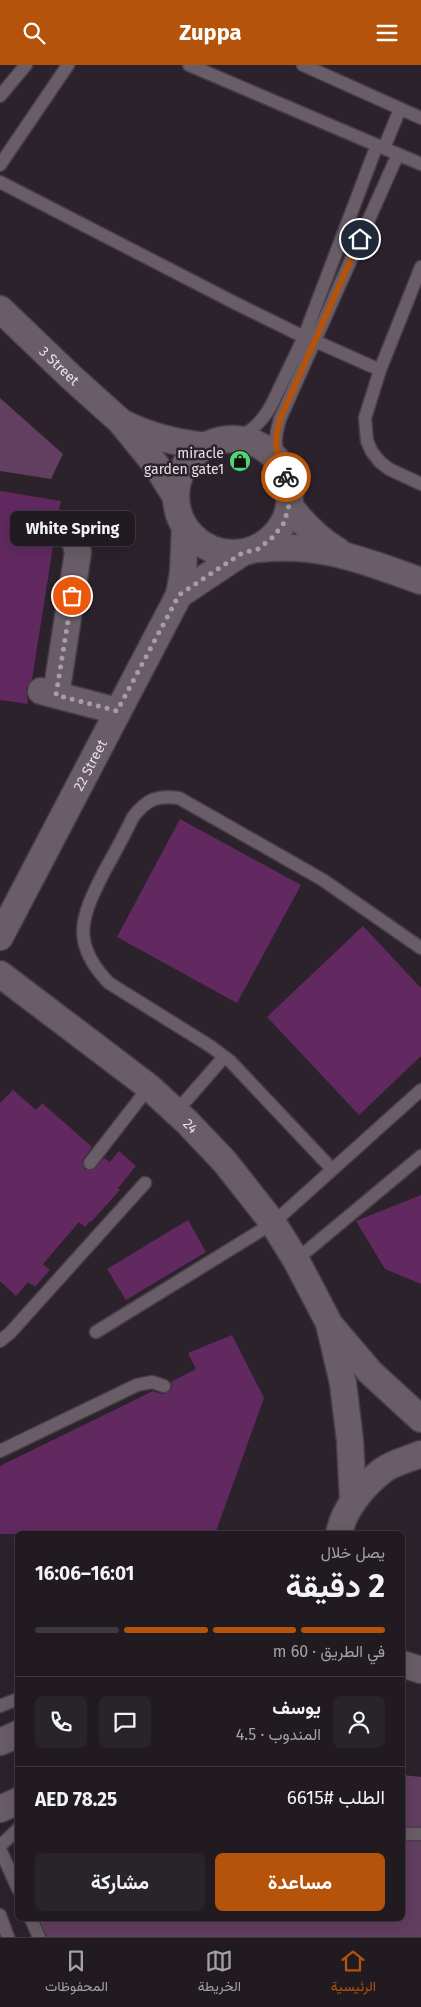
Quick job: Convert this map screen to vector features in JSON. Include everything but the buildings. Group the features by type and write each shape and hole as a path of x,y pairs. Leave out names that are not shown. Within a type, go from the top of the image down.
{"street":[{"name":"3 Street","path":"0,309 120,421 156,465 176,497"},
{"name":"3 Street","path":"120,421 153,436 206,446"},
{"path":"250,551 273,537 284,523 289,505 286,477 280,464 260,446 234,439 215,442 193,455 184,467 178,481 177,508 185,528 196,540 210,549 226,553 301,547 343,554 421,581"},
{"path":"289,505 313,533 343,554"},
{"path":"60,526 70,533 76,542 78,552 48,693 117,711"},
{"name":"22 Street","path":"0,937 179,595 183,573 185,528"},
{"name":"22 Street","path":"179,595 250,551"},
{"name":"24","path":"0,974 149,1087 225,1162 273,1223 296,1260 330,1325 370,1372 421,1419"},
{"name":"24","path":"330,1325 343,1383 350,1441 353,1500"},
{"path":"339,1531 353,1500 383,1470 421,1454"},
{"path":"0,1742 15,1735"},
{"path":"0,1809 15,1802"}],"lane":[{"path":"0,96 26,65"},
{"path":"0,165 68,65"},
{"path":"189,65 421,164"},
{"path":"303,65 421,118"},
{"path":"280,464 276,453 275,441 278,424 381,147 400,109"},
{"path":"234,439 253,429 267,414 309,339 398,154"},
{"path":"0,182 309,339 380,370"},
{"path":"421,267 380,370 365,419 367,441 372,452 380,462 389,469 421,484"},
{"path":"332,1169 246,1076 224,1057 110,983 96,970 87,954 83,935 84,917 91,899 133,817 141,806 152,799 166,796 179,798 323,880 421,948"},
{"path":"176,1112 224,1057"},
{"path":"90,1163 149,1087"},
{"path":"96,1332 273,1223 421,1090"},
{"path":"296,1260 421,1156"},
{"path":"0,1341 10,1333 145,1183"},
{"path":"0,1451 137,1385 152,1382 164,1386"},
{"path":"0,1706 15,1700"},
{"path":"15,1832 0,1847 15,1882"},
{"path":"405,1834 421,1835"},
{"path":"0,1915 8,1937"},
{"path":"32,1921 39,1937"}],"shaded area":[{"path":"0,398 63,454 51,479 0,471"},
{"path":"405,1775 421,1777 421,1937 35,1937 30,1921 405,1921"}],"way so far":[{"path":"72,596 56,695 117,711 179,595 242,553 258,549 273,537 284,523 289,505 286,477"}],"place":[{"name":"miracle garden gate1","path":"240,461"},
{"name":"White Spring","path":"72,596"}],"route":[{"path":"286,477 276,453 275,441 280,419 360,239"}]}
